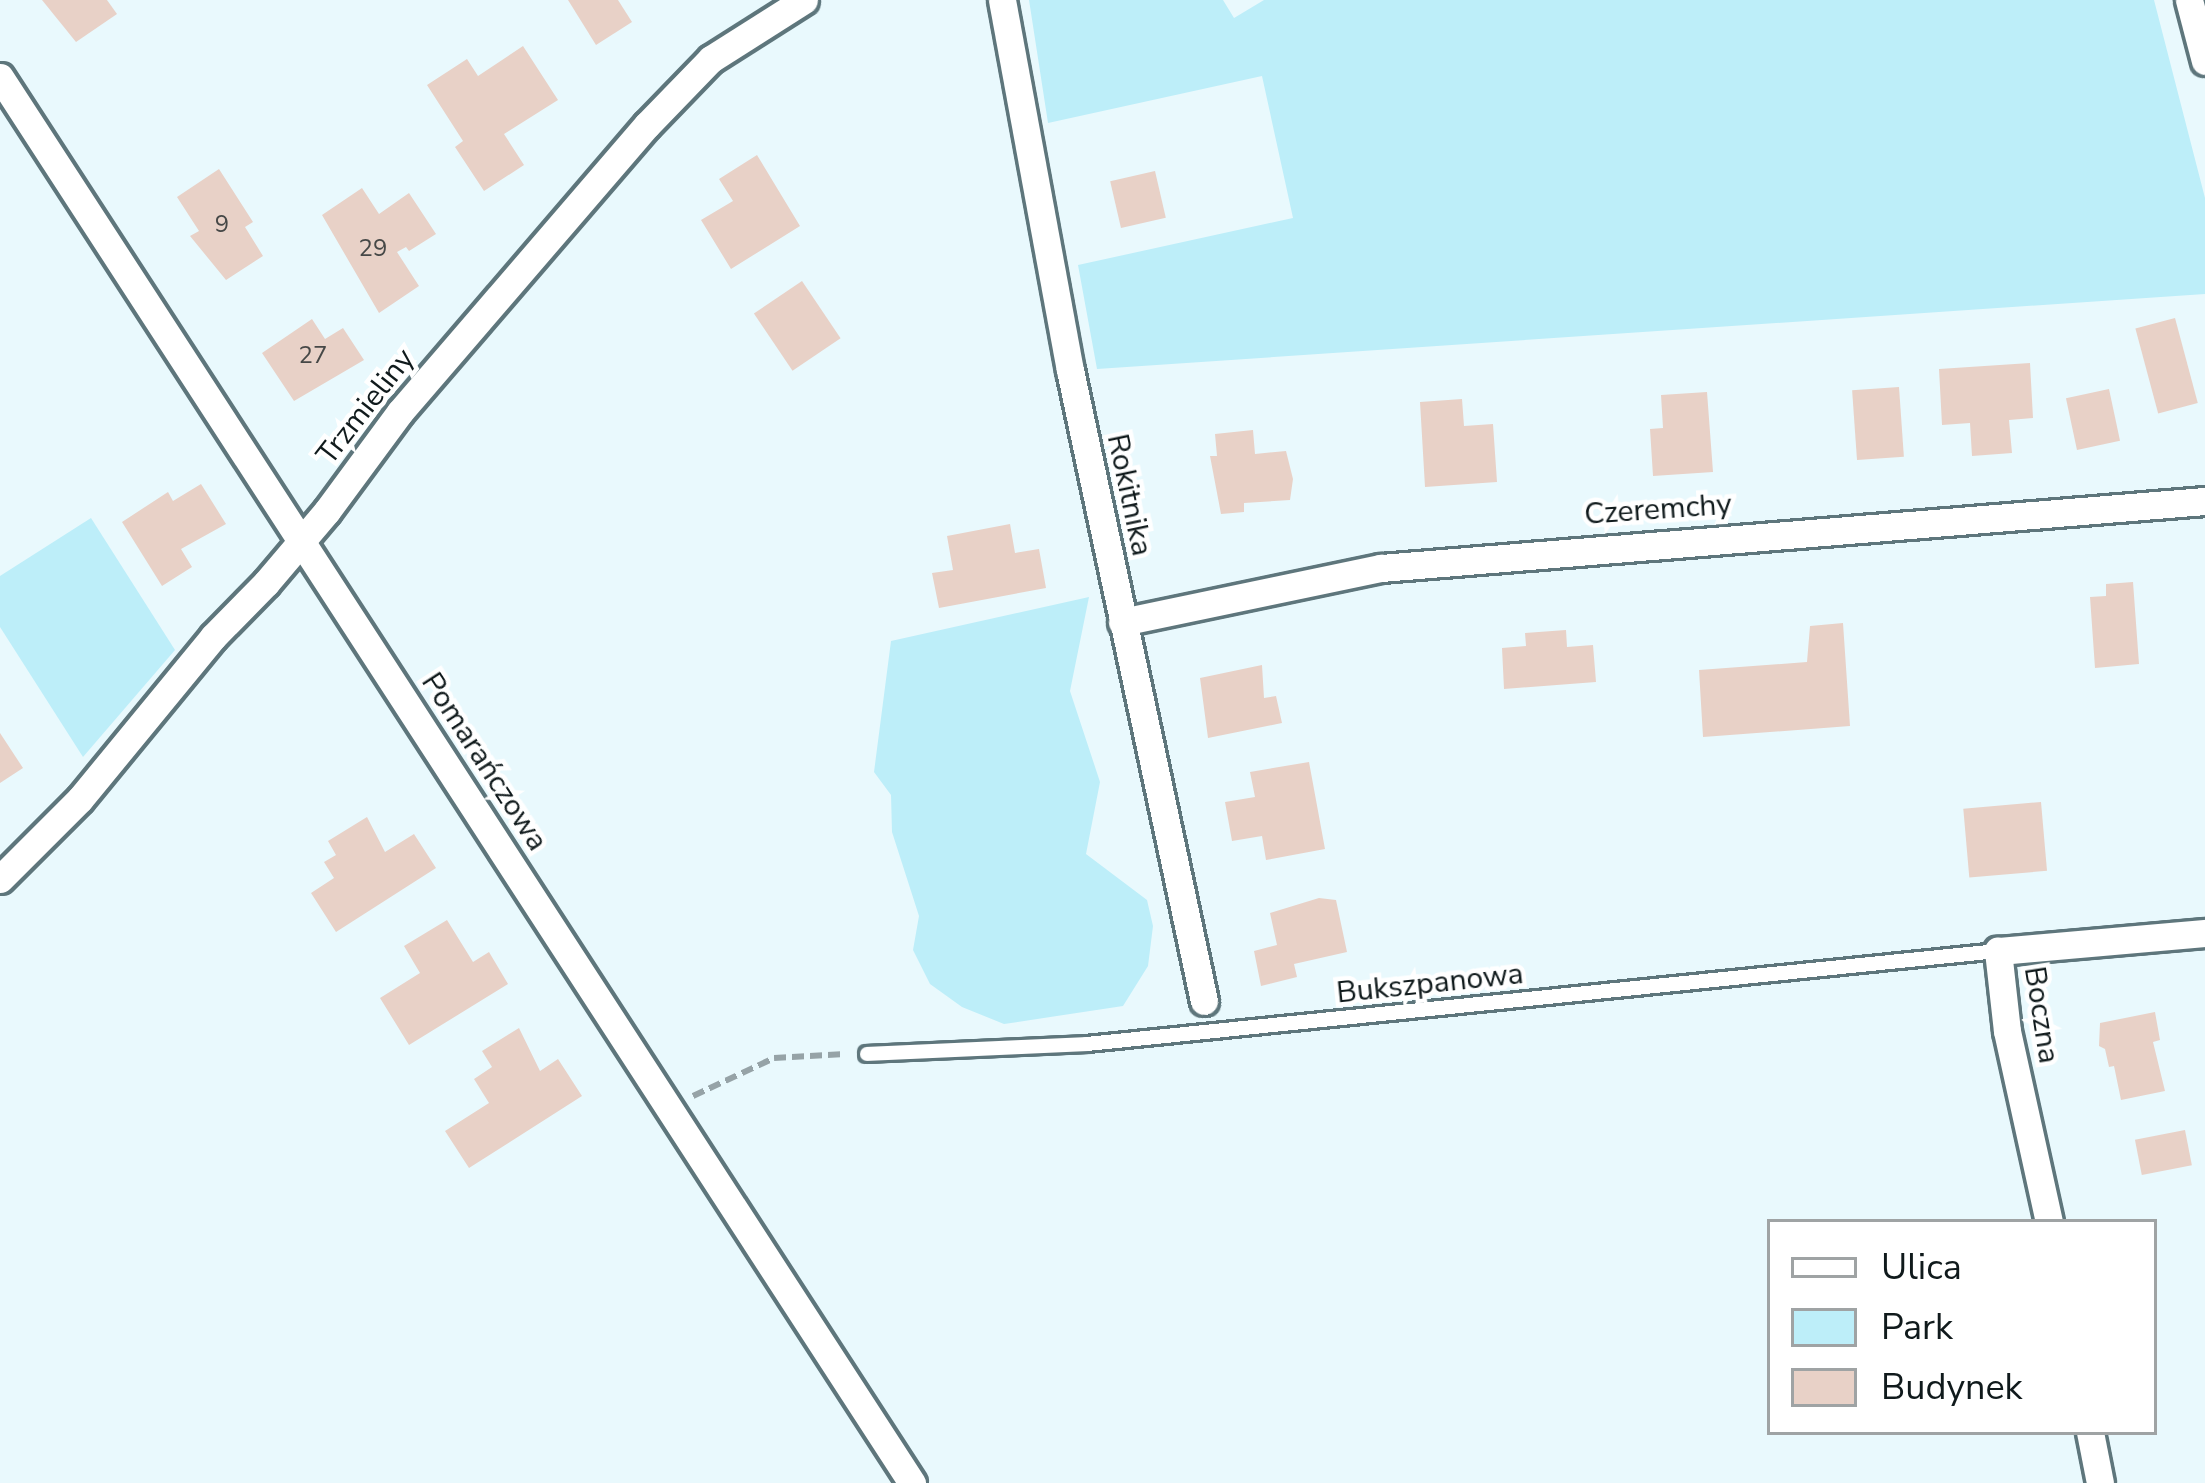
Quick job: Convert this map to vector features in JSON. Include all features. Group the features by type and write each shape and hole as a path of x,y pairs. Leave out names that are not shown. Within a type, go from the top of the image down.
{"street":[{"name":"Trzmieliny","path":"0,879 80,800 301,541 400,412 646,125 711,58 805,0"},
{"name":"Rokitnika","path":"1002,0 1122,622 1204,1001"},
{"path":"2188,0 2205,61"},
{"name":"Pomarańczowa","path":"0,77 912,1483"},
{"name":"Czeremchy","path":"1122,622 1381,568 2205,501"},
{"name":"Boczna","path":"2048,1219 2007,1031 1998,951 2205,933"},
{"path":"2091,1435 2100,1483"}],"lane":[{"name":"Bukszpanowa","path":"867,1054 1087,1044 1998,951"}],"path":[{"path":"666,1109 774,1058 867,1054"}],"green space":[{"path":"1029,0 1223,0 1234,18 1264,0 2154,0 2205,198 2205,294 1097,369 1078,265 1293,218 1262,76 1048,123"},
{"path":"91,518 175,650 83,757 0,627 0,576"},
{"path":"1089,597 1070,691 1100,782 1086,854 1147,900 1153,926 1148,966 1123,1006 1004,1024 962,1007 930,984 913,950 919,916 892,832 891,795 874,772 891,641"}],"building":[{"path":"42,0 107,0 117,14 76,42"},
{"path":"568,0 618,0 632,22 596,45"},
{"path":"523,46 558,100 504,134 524,165 484,191 455,147 463,141 427,85 467,59 478,76"},
{"path":"757,155 800,226 731,269 701,220 733,201 719,179"},
{"path":"219,169 253,222 245,227 263,256 226,280 190,236 199,231 177,197"},
{"path":"1155,171 1166,218 1121,228 1110,181"},
{"path":"362,188 379,214 409,193 436,234 409,251 406,247 397,252 419,286 379,313 322,215"},
{"path":"802,281 841,338 793,371 754,313"},
{"path":"2175,318 2198,403 2158,414 2135,329"},
{"path":"312,319 325,339 343,328 364,360 294,401 262,353"},
{"path":"2030,363 2033,418 2009,420 2012,453 1972,456 1970,423 1942,425 1939,369"},
{"path":"1899,387 1904,457 1857,460 1852,390"},
{"path":"2109,389 2120,441 2077,450 2066,398"},
{"path":"1707,392 1713,472 1653,476 1650,429 1663,428 1661,395"},
{"path":"1462,399 1464,426 1493,424 1497,482 1425,487 1420,402"},
{"path":"1253,430 1255,454 1286,451 1293,479 1290,500 1244,503 1244,512 1221,514 1210,456 1217,456 1215,434"},
{"path":"201,484 226,524 181,549 192,567 162,586 122,522 168,492 173,501"},
{"path":"1010,524 1015,553 1039,549 1046,588 939,608 932,573 953,570 947,536"},
{"path":"2133,582 2139,664 2095,668 2090,597 2106,596 2106,584"},
{"path":"1843,623 1850,726 1703,737 1699,670 1807,662 1810,626"},
{"path":"1566,630 1567,647 1593,645 1596,682 1504,689 1502,648 1526,646 1525,633"},
{"path":"1262,665 1264,698 1276,696 1282,723 1208,738 1200,678"},
{"path":"0,733 23,768 0,783"},
{"path":"1309,762 1325,849 1266,860 1262,836 1232,841 1225,802 1255,797 1250,772"},
{"path":"2041,802 2047,871 1969,878 1963,809"},
{"path":"367,817 385,852 414,834 436,868 336,932 311,893 334,878 324,862 336,855 328,841"},
{"path":"1319,898 1336,900 1347,952 1294,964 1297,977 1261,986 1254,951 1277,945 1270,913"},
{"path":"447,920 473,962 489,952 508,984 409,1045 380,998 420,973 404,946"},
{"path":"2155,1012 2160,1040 2153,1042 2165,1091 2121,1100 2114,1066 2109,1067 2105,1049 2099,1046 2100,1023"},
{"path":"519,1028 540,1071 558,1059 582,1096 469,1168 445,1131 489,1103 474,1079 492,1067 482,1051"},
{"path":"2185,1130 2192,1165 2142,1175 2135,1140"}]}
